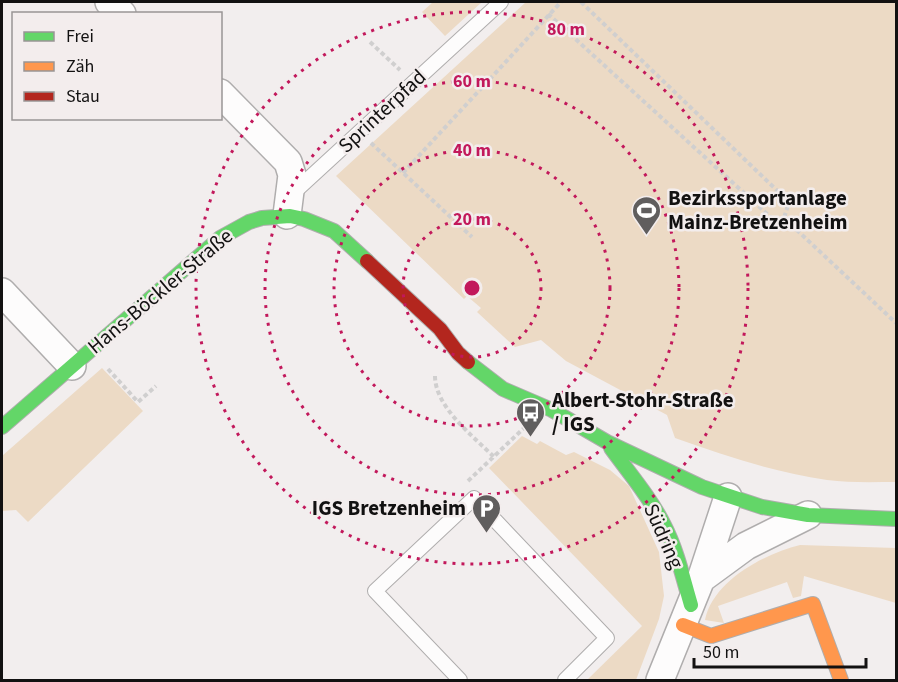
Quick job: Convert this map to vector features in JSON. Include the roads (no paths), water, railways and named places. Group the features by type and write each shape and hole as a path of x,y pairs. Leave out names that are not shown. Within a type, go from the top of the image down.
{"street":[{"path":"222,95 288,162 292,175 289,206 312,221 334,231 440,329 458,353 478,372 503,389 552,410 607,442 669,473 728,497 762,507 808,515 897,519"},
{"name":"Hans-Böckler-Straße","path":"2,427 220,238 235,228 289,206"},
{"name":"Hans-Böckler-Straße","path":"2,292 72,366"},
{"path":"440,329 469,342"},
{"path":"521,383 552,410"},
{"name":"Südring","path":"607,442 650,500 674,546 687,615"},
{"name":"Südring","path":"660,681 701,579 728,497"},
{"name":"Südring","path":"701,579 746,546 808,515"},
{"path":"687,615 711,636 813,604 841,681"}],"lane":[{"name":"Sprinterpfad","path":"289,206 359,133 501,2"},
{"path":"460,681 375,591 474,498 607,638 565,681"}],"place":[{"name":"Bezirkssportanlage Mainz-Bretzenheim","path":"647,236"},
{"name":"Albert-Stohr-Straße / IGS","path":"531,438"},
{"name":"IGS Bretzenheim","path":"487,534"}]}
